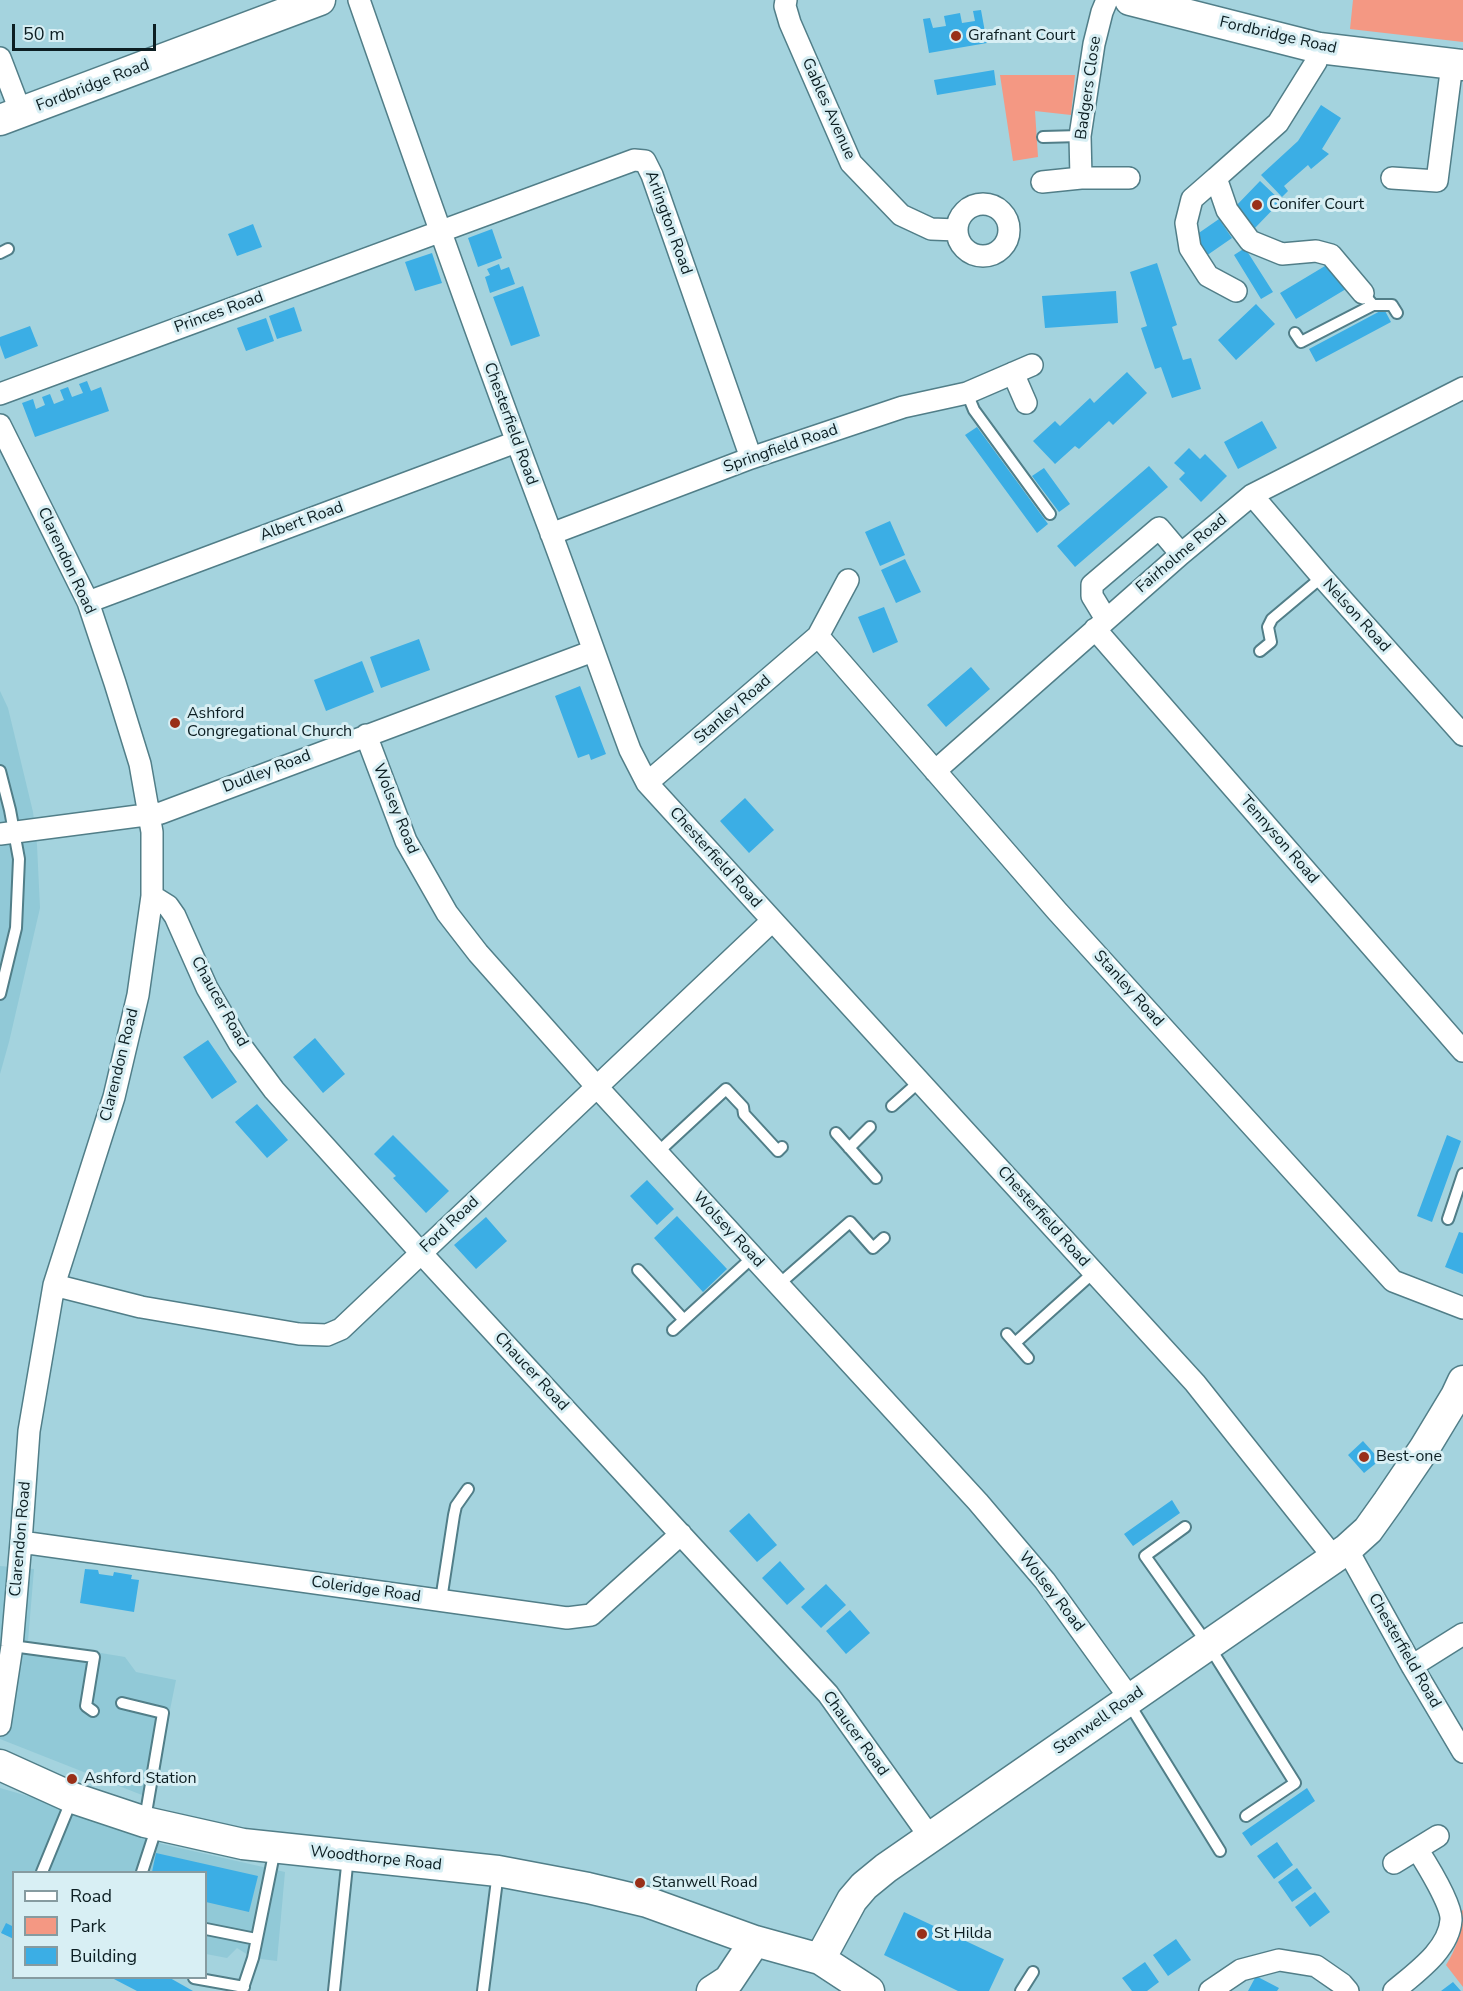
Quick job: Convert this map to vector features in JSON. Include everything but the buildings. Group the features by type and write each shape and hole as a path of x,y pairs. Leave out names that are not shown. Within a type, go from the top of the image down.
{"street":[{"name":"Fordbridge Road","path":"11,117 320,0"},
{"name":"Chesterfield Road","path":"359,0 439,231 516,442 630,750 647,783 1195,1383 1341,1554 1463,1752"},
{"name":"Gables Avenue","path":"786,0 785,6 790,23 851,163 901,215 931,229 957,230"},
{"name":"Badgers Close","path":"1081,178 1080,136 1094,44 1107,0"},
{"name":"Fordbridge Road","path":"1131,0 1319,48 1458,65"},
{"path":"1236,291 1208,276 1190,248 1186,223 1192,199 1278,123 1316,62 1319,48"},
{"path":"0,58 11,117"},
{"path":"1392,178 1445,182 1458,65"},
{"name":"Arlington Road","path":"439,231 634,160 645,161 652,175 751,458"},
{"path":"1042,182 1081,178 1129,178"},
{"path":"1216,178 1227,210 1250,241 1282,254 1316,251 1331,255 1368,299"},
{"name":"Princes Road","path":"0,394 439,231"},
{"name":"Springfield Road","path":"551,534 751,458 903,407 967,393 1023,369 1026,403"},
{"name":"Fairholme Road","path":"935,771 1180,554 1252,495 1463,388"},
{"name":"Clarendon Road","path":"0,425 88,602 140,764 152,832 152,896 138,995 114,1097 54,1285 29,1431 21,1542 0,1725"},
{"name":"Albert Road","path":"88,602 516,442"},
{"name":"Nelson Road","path":"1252,495 1463,735"},
{"name":"Tennyson Road","path":"1180,554 1159,528 1092,585 1092,596 1100,624 1463,1051"},
{"name":"Stanley Road","path":"647,783 818,636 848,580"},
{"name":"Stanley Road","path":"818,636 1057,911 1393,1281 1463,1308"},
{"name":"Dudley Road","path":"7,834 161,813 593,651"},
{"name":"Wolsey Road","path":"366,735 406,842 447,913 478,953 657,1153 978,1502 1045,1581 1129,1701"},
{"name":"Chaucer Road","path":"152,896 168,906 207,988 239,1042 274,1090 828,1695 930,1837"},
{"name":"Ford Road","path":"54,1285 141,1307 298,1334 327,1335 341,1329 772,921"},
{"name":"Stanwell Road","path":"820,1959 852,1900 864,1886 930,1837 1341,1554 1368,1530 1424,1449 1463,1381"},
{"name":"Coleridge Road","path":"21,1542 567,1618 591,1615 681,1534"},
{"path":"1412,1666 1463,1634"},
{"name":"Woodthorpe Road","path":"0,1765 73,1798 151,1824 243,1844 498,1871 588,1888 647,1902 755,1941"},
{"path":"1394,1863 1438,1836"},
{"path":"1394,1991 1431,1960 1444,1940 1452,1918 1440,1887 1417,1849"},
{"path":"712,1991 729,1980 755,1941 820,1959 869,1991"},
{"path":"1210,1991 1241,1970 1278,1960 1316,1966 1342,1984 1348,1991"}],"lane":[{"path":"1043,137 1080,136"},
{"path":"1295,333 1301,342 1368,299 1392,305 1397,313"},
{"path":"967,393 974,410 1050,514"},
{"path":"1260,651 1271,642 1268,627 1272,619 1322,577"},
{"path":"0,771 7,834 20,860 16,928 0,994"},
{"path":"892,1107 919,1082"},
{"path":"657,1153 726,1089 743,1107 744,1114 778,1151 782,1147"},
{"path":"849,1148 870,1127"},
{"path":"836,1133 876,1178"},
{"path":"1448,1219 1463,1174"},
{"path":"778,1285 850,1222 873,1248 884,1238"},
{"path":"672,1330 753,1257"},
{"path":"638,1270 684,1320"},
{"path":"1015,1343 1094,1272"},
{"path":"1007,1334 1028,1358"},
{"path":"441,1600 456,1506 468,1489"},
{"path":"1185,1527 1145,1556 1209,1646 1295,1783 1246,1816"},
{"path":"8,1646 94,1657 86,1706 93,1711"},
{"path":"1129,1701 1220,1851"},
{"path":"122,1703 163,1713 151,1824 142,1871"},
{"path":"42,1871 73,1798"},
{"path":"202,1979 243,1989 253,1958 275,1848"},
{"path":"334,1991 348,1856"},
{"path":"483,1991 498,1871"},
{"path":"207,1929 256,1939"},
{"path":"1021,1991 1033,1972"}],"shaded area":[{"path":"0,691 8,708 33,812 40,908 0,1074"},
{"path":"0,1566 34,1569 28,1641 125,1657 136,1672 176,1680 152,1799 0,1739"},
{"path":"0,1788 52,1803 162,1844 285,1872 277,1961 253,1958 237,1948 227,1958 207,1954 207,1871 12,1871 12,1938 0,1932"}],"green space":[{"path":"1353,0 1463,0 1463,42 1350,29"},
{"path":"1000,75 1075,75 1071,115 1035,111 1038,157 1013,161"},
{"path":"1463,1910 1463,1987 1446,1965 1458,1940 1460,1912"}],"place":[{"name":"Grafnant Court","path":"956,36"},
{"name":"Conifer Court","path":"1257,205"},
{"name":"Ashford Congregational Church","path":"175,723"},
{"name":"Best-one","path":"1364,1457"},
{"name":"Ashford Station","path":"72,1779"},
{"name":"Stanwell Road","path":"640,1883"},
{"name":"St Hilda","path":"922,1934"}]}
